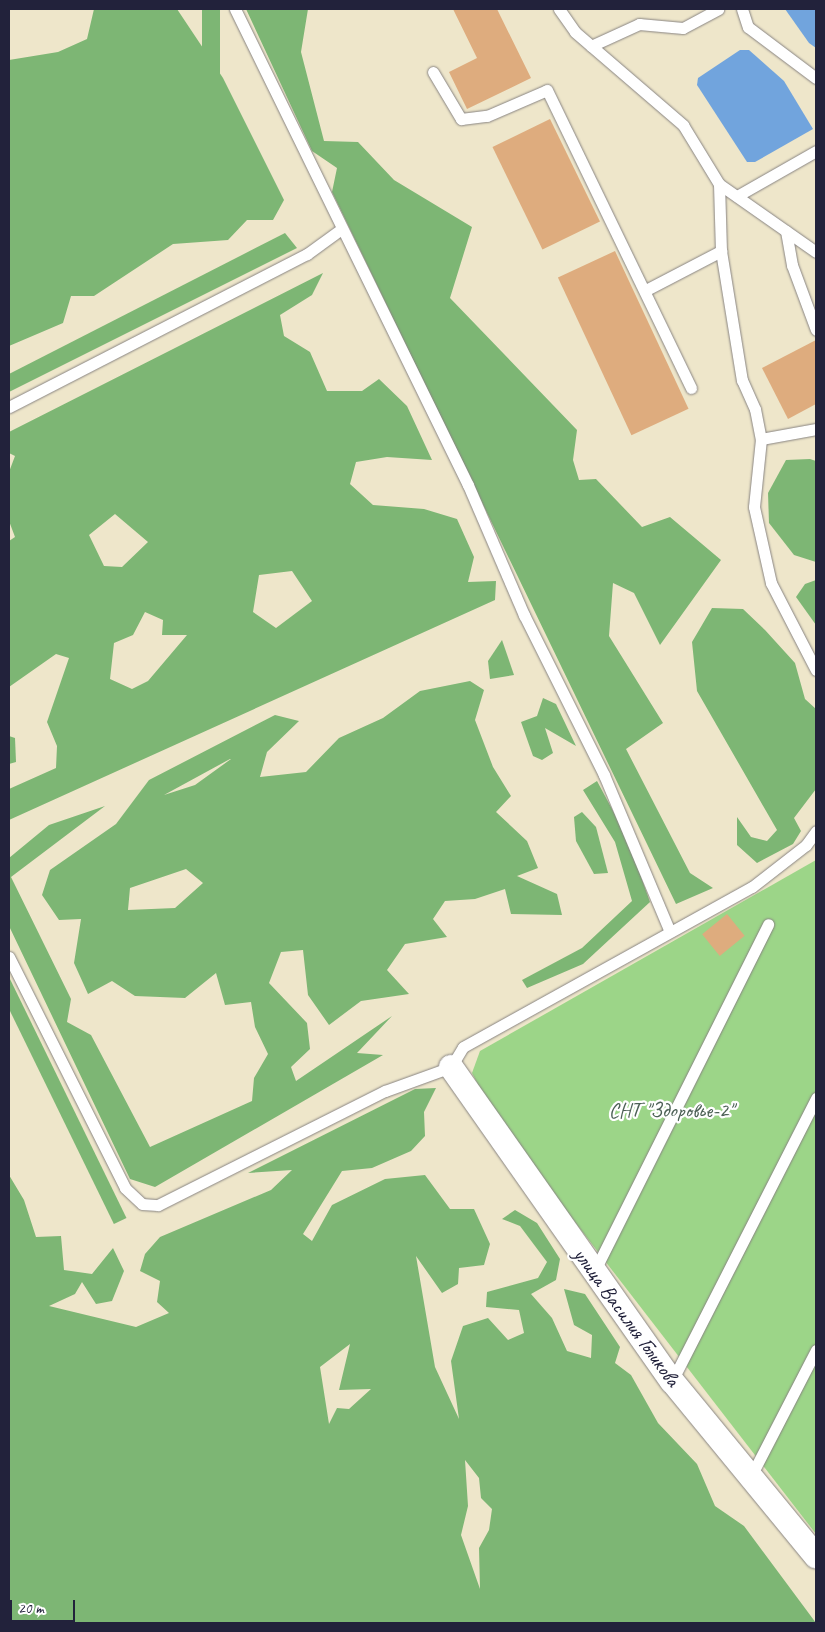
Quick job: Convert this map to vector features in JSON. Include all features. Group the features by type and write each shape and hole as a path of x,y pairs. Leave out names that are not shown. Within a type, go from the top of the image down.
{"street":[{"name":"улица Василия Голикова","path":"450,1067 672,1381 816,1556"}],"lane":[{"path":"235,9 340,230 468,485 524,615 604,775 669,930"},
{"path":"559,9 591,46 683,125 719,184 816,252"},
{"path":"591,46 639,24 683,28 718,9"},
{"path":"742,9 748,27 816,78"},
{"path":"433,72 461,119 487,116 547,90 646,290 691,388"},
{"path":"737,196 816,151"},
{"path":"719,184 721,251 742,380 755,409 761,439 754,506 771,583 816,670"},
{"path":"9,407 307,254 340,230"},
{"path":"786,231 792,265 816,330"},
{"path":"646,290 721,251"},
{"path":"761,439 816,429"},
{"path":"9,957 125,1188 142,1204 158,1205 385,1091 450,1067 463,1047 669,930 752,888 806,845 816,831"},
{"path":"594,1272 768,924"},
{"path":"672,1381 816,1098"},
{"path":"750,1478 816,1350"}],"green space":[{"path":"94,9 177,9 223,78 284,200 273,220 247,220 228,240 173,244 94,296 71,296 63,323 9,346 9,60 58,52 87,39"},
{"path":"202,9 220,9 220,224 202,224"},
{"path":"246,9 308,9 301,52 324,141 358,142 394,180 472,227 450,298 577,430 573,460 579,480 596,479 642,527 670,517 721,560 660,645 634,593 613,583 609,636 663,723 626,749 690,873 713,888 676,904 332,192 337,168 312,151"},
{"path":"285,233 297,248 9,392 9,374"},
{"path":"323,273 312,295 280,315 284,336 310,352 327,391 362,391 379,379 407,406 432,460 387,457 356,462 350,484 373,505 424,509 457,519 474,557 468,582 496,581 495,600 9,820 9,789 56,768 57,746 47,722 69,658 56,654 9,687 9,541 15,537 9,521 9,472 15,456 9,453 9,432","holes":["115,514 148,542 122,567 104,566 89,535","292,571 312,601 276,628 253,612 259,575","145,612 163,620 162,635 187,635 148,681 132,689 110,679 114,643 133,635"]},
{"path":"810,459 816,461 816,562 794,555 769,523 768,493 786,460"},
{"path":"816,580 816,625 796,597 805,584"},
{"path":"712,608 743,609 765,630 795,663 805,699 816,709 816,789 794,818 801,831 793,844 757,863 737,845 737,817 751,837 767,841 777,830 697,691 692,642"},
{"path":"502,640 514,675 490,679 488,661"},
{"path":"470,681 484,690 475,720 493,767 511,796 496,812 527,841 538,868 517,876 557,894 562,915 511,914 505,889 475,899 445,901 433,919 447,937 405,944 387,970 409,994 361,1001 329,1025 308,995 303,950 281,952 269,983 307,1023 310,1049 291,1067 296,1081 392,1016 357,1053 383,1055 155,1187 130,1179 9,926 9,858 49,825 105,806 11,877 71,999 67,1022 91,1035 150,1147 252,1101 254,1078 268,1054 255,1027 251,1002 225,1005 216,973 185,998 135,996 112,981 88,994 74,963 81,919 59,920 42,895 50,870 116,824 149,780 275,715 299,721 267,752 260,777 306,772 339,738 383,718 420,691","holes":["230,759 195,785 164,795","186,869 203,883 175,908 128,910 130,888"]},
{"path":"543,698 556,704 576,746 545,728 553,753 542,760 533,756 521,722 537,716"},
{"path":"9,736 15,738 16,762 9,764"},
{"path":"597,781 627,837 650,902 583,964 527,988 522,980 582,948 632,901 615,842 583,790"},
{"path":"582,812 596,827 608,873 594,874 576,841 574,817"},
{"name":"СНТ \"Здоровье-2\"","path":"816,860 816,1534 496,1120 472,1073 480,1051"},
{"path":"9,977 126,1218 114,1224 9,1009"},
{"path":"436,1088 424,1112 425,1136 411,1151 372,1168 342,1171 303,1234 312,1241 332,1205 385,1179 425,1175 450,1209 474,1209 490,1244 484,1265 459,1268 458,1284 442,1293 416,1256 435,1367 459,1419 451,1361 463,1326 488,1318 508,1340 524,1333 519,1310 486,1307 487,1292 538,1278 547,1262 520,1226 502,1219 515,1210 537,1223 560,1259 556,1280 531,1294 552,1318 567,1351 591,1358 592,1335 574,1325 564,1289 585,1294 620,1347 615,1363 631,1375 658,1423 697,1464 715,1506 744,1526 816,1623 9,1623 9,1175 24,1200 36,1237 61,1236 64,1270 92,1274 113,1248 124,1271 112,1301 96,1304 82,1282 75,1294 49,1306 136,1327 169,1313 157,1302 160,1281 140,1271 145,1254 160,1237 271,1190 292,1170 248,1173 415,1089","holes":["350,1344 339,1390 371,1389 349,1409 337,1408 329,1424 320,1367","465,1460 479,1478 481,1498 492,1509 489,1530 479,1548 480,1589 461,1535 468,1506"]}],"water":[{"path":"785,9 816,9 816,48 809,43"},
{"path":"740,50 749,50 784,81 813,129 755,162 747,162 697,85 698,78"}],"building":[{"path":"453,9 497,9 531,78 467,109 449,72 477,58"},
{"path":"550,119 600,221 542,250 492,147"},
{"path":"615,251 689,409 631,435 558,278"},
{"path":"816,340 816,404 788,419 762,368"},
{"path":"727,914 745,936 720,956 702,934"}]}
